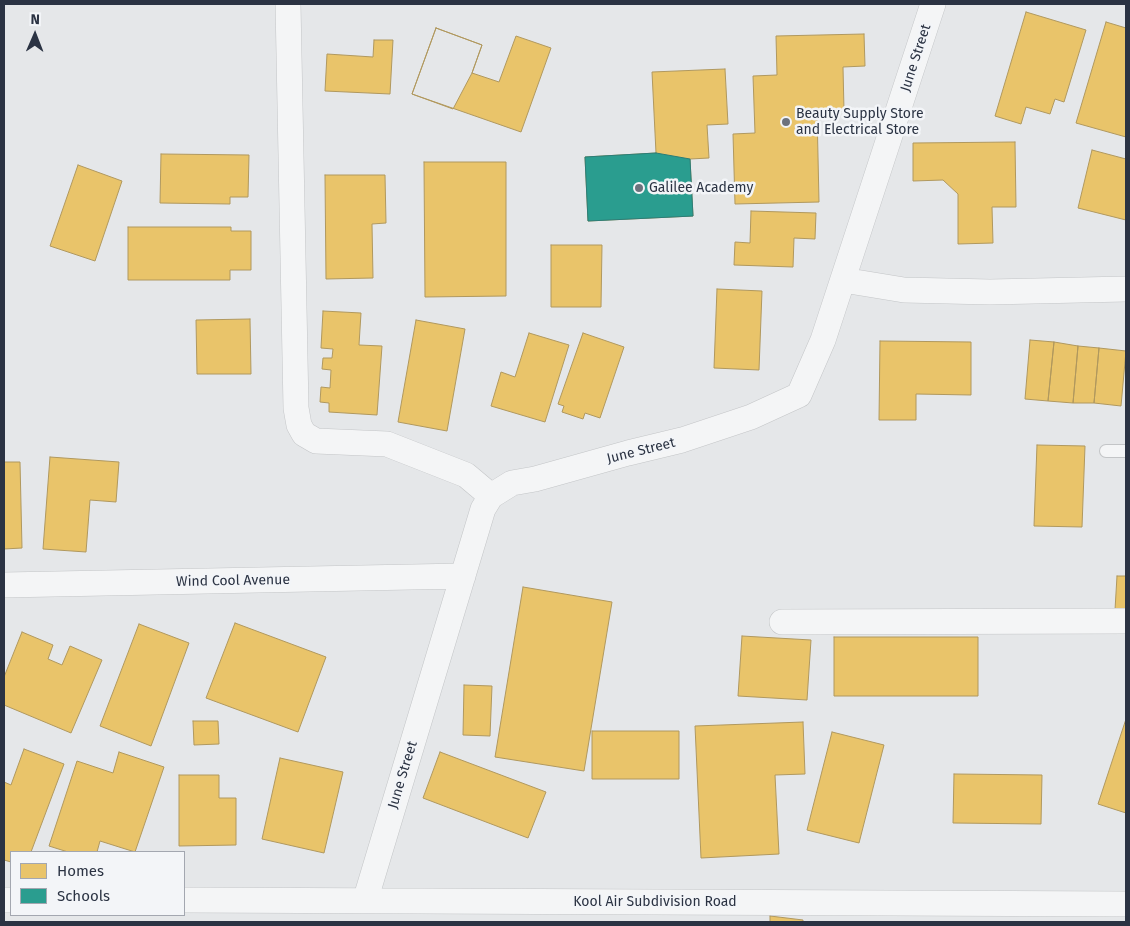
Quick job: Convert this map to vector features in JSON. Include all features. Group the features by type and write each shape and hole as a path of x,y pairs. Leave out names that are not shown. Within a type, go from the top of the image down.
{"street":[{"path":"288,4 296,398 299,426 304,434 316,441 387,444 466,475 491,496"},
{"name":"June Street","path":"365,901 483,509 491,496 512,483 535,480 628,453 682,440 751,417 799,395 823,340 933,4"},
{"path":"843,280 904,290 990,292 1126,289"},
{"name":"Wind Cool Avenue","path":"4,585 463,576"},
{"path":"782,622 1126,621"},
{"name":"Kool Air Subdivision Road","path":"185,900 213,911 365,901 1126,904"}],"lane":[{"path":"1106,452 1126,451"}],"building: Homes":[{"path":"1026,12 1086,30 1064,102 1055,99 1050,114 1026,107 1021,124 995,116"},
{"path":"1106,22 1126,28 1126,137 1076,123"},
{"path":"436,28 482,45 472,73 453,109 412,94"},
{"path":"436,28 482,45 472,73 499,82 516,36 551,48 521,132 412,94"},
{"name":"Beauty Supply Store and Electrical Store","path":"864,34 865,66 843,67 844,111 817,111 819,202 735,204 733,134 755,133 753,76 777,75 776,36"},
{"path":"374,40 393,40 390,94 325,91 327,54 373,57"},
{"path":"725,69 728,124 707,125 709,158 690,159 693,216 588,221 585,157 656,153 652,72"},
{"path":"1015,142 1016,207 992,207 993,243 958,244 958,194 943,180 913,181 913,143"},
{"path":"1092,150 1126,159 1126,220 1078,208"},
{"path":"161,154 249,155 248,197 230,197 230,204 160,203"},
{"path":"424,162 506,162 506,296 425,297"},
{"path":"78,165 122,181 95,261 50,246"},
{"path":"325,175 385,175 386,223 372,224 373,278 326,279"},
{"path":"751,211 816,213 815,239 794,238 793,267 734,265 735,242 750,243"},
{"path":"128,227 231,227 231,231 251,231 251,270 230,270 230,280 128,280"},
{"path":"551,245 602,245 601,307 551,307"},
{"path":"717,289 762,291 759,370 714,368"},
{"path":"323,311 361,313 359,345 382,346 377,415 329,412 329,403 320,402 321,387 330,388 331,370 322,369 323,358 332,358 333,349 321,348"},
{"path":"250,319 251,374 197,374 196,320"},
{"path":"416,320 465,329 447,431 398,422"},
{"path":"529,333 569,345 545,422 491,406 501,372 515,377"},
{"path":"583,333 624,347 600,418 585,413 583,419 562,412 564,406 558,404"},
{"path":"1030,340 1054,342 1048,401 1025,399"},
{"path":"880,341 971,342 971,395 916,394 916,420 879,420"},
{"path":"1054,342 1078,346 1073,403 1048,401"},
{"path":"1078,346 1099,348 1094,403 1073,403"},
{"path":"1099,348 1126,351 1121,406 1094,403"},
{"path":"1037,445 1085,446 1082,527 1034,526"},
{"path":"50,457 119,462 116,502 90,500 86,552 43,549"},
{"path":"4,462 20,462 22,548 4,549"},
{"path":"1117,576 1126,576 1126,611 1115,610"},
{"path":"523,587 612,602 584,771 495,757"},
{"path":"235,623 326,657 298,732 206,698"},
{"path":"139,624 189,643 151,746 100,726"},
{"path":"22,632 53,645 48,659 62,665 70,646 102,660 71,733 4,705 4,677"},
{"path":"742,636 811,640 807,700 738,696"},
{"path":"834,637 978,637 978,696 834,696"},
{"path":"464,685 492,686 490,736 463,735"},
{"path":"1126,719 1126,813 1098,804"},
{"path":"193,721 218,721 219,744 194,745"},
{"path":"803,722 805,774 775,775 779,854 701,858 695,726"},
{"path":"592,731 679,731 679,779 592,779"},
{"path":"832,732 884,745 859,843 807,830"},
{"path":"24,749 64,764 31,851 10,851 10,862 4,860 4,782 11,785"},
{"path":"119,752 164,767 135,851 100,841 97,851 65,851 49,846 77,761 113,773"},
{"path":"440,752 546,792 528,838 423,798"},
{"path":"280,758 343,772 324,853 262,839"},
{"path":"954,774 1042,775 1041,824 953,823"},
{"path":"179,775 219,775 219,798 236,798 236,845 179,846"},
{"path":"770,916 803,920 803,922 770,922"}],"building: Schools":[{"name":"Galilee Academy","path":"656,153 690,159 693,216 588,221 585,157"}],"place":[{"name":"Beauty Supply Store and Electrical Store","path":"786,122"},
{"name":"Galilee Academy","path":"639,188"}]}
